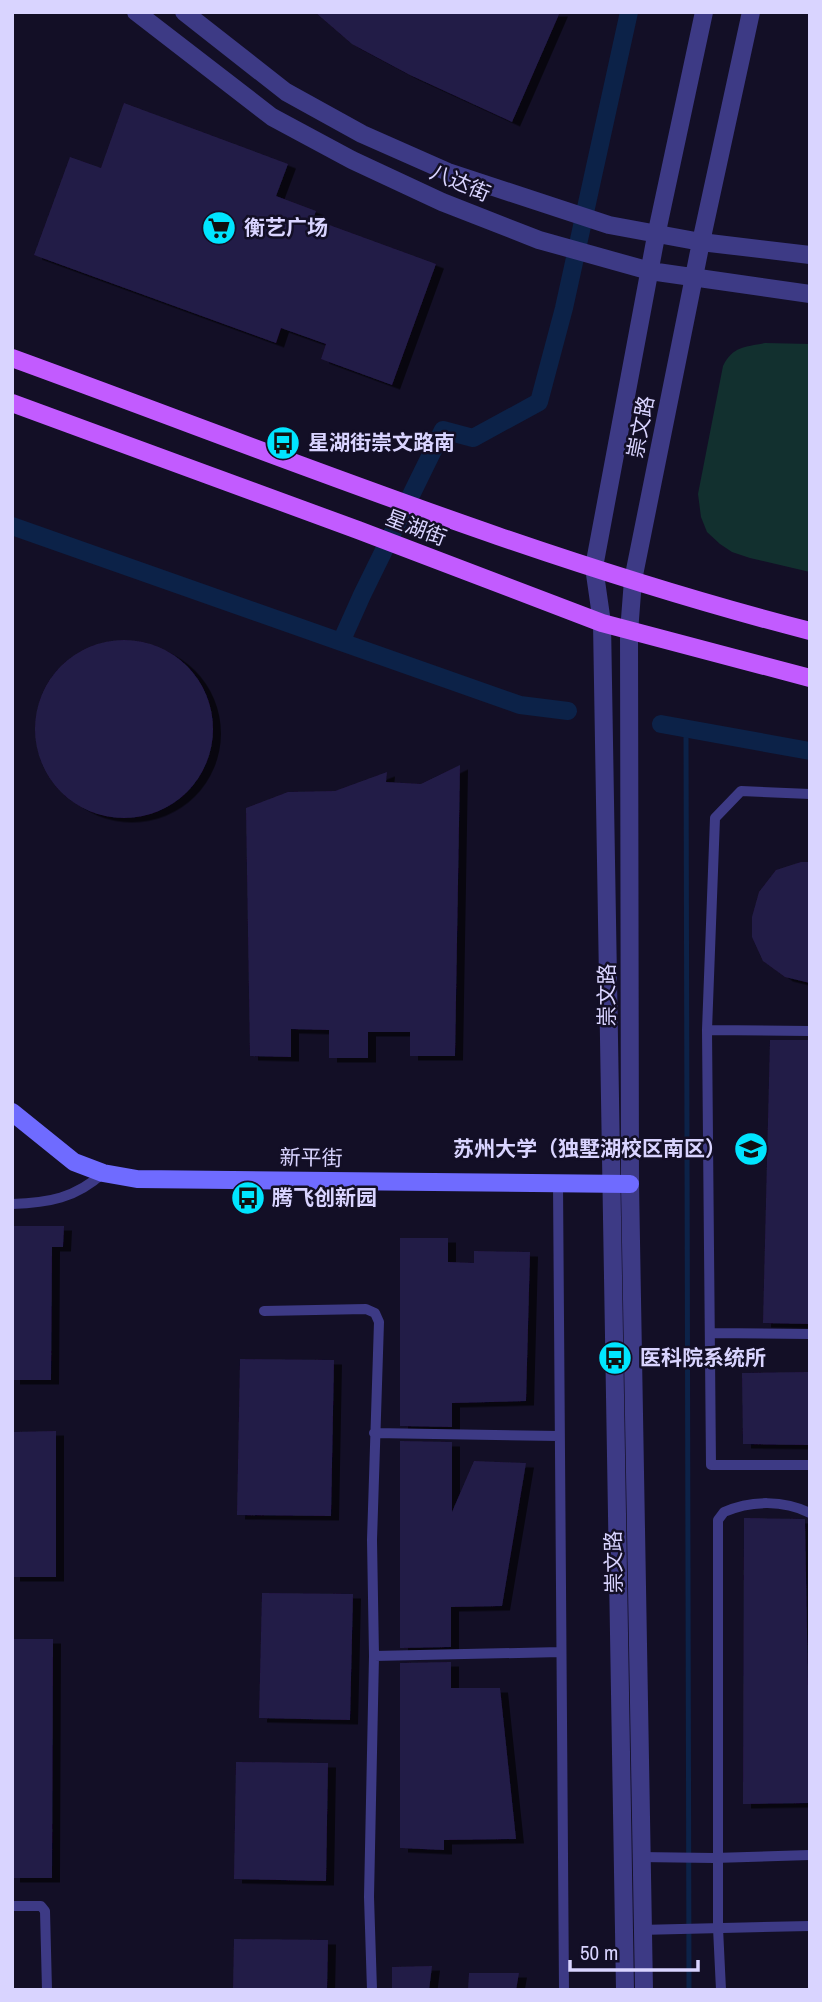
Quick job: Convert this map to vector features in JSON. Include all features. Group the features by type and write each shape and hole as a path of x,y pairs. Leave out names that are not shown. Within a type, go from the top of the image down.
{"main road":[{"name":"星湖街","path":"12,358 428,512 633,580 810,631"},
{"name":"星湖街","path":"12,403 602,623 810,678"},
{"name":"新平街","path":"12,1112 74,1162 103,1173 137,1179 621,1184"}],"street":[{"name":"八达街","path":"136,12 272,117 352,160 442,202 539,240 602,259 650,271 810,294"},
{"name":"八达街","path":"184,12 286,92 362,134 448,172 547,206 656,236 810,255"},
{"name":"崇文路","path":"644,1990 621,1184 604,776 602,623 594,566 656,236 704,12"},
{"name":"崇文路","path":"625,1990 621,1184 629,779 629,632 633,580 701,242 751,12"}],"lane":[{"path":"810,794 741,791 715,818 707,1030 711,1465 810,1465"},
{"path":"707,1030 810,1031"},
{"path":"12,1204 59,1200 90,1185 103,1173"},
{"path":"558,1184 564,1990"},
{"path":"264,1311 366,1309 375,1313 379,1322 372,1540 374,1656 369,1897 372,1990"},
{"path":"709,1333 810,1334"},
{"path":"374,1433 559,1436"},
{"path":"721,1990 718,1928 718,1520 724,1512 754,1504 793,1505 810,1513"},
{"path":"374,1656 561,1652"},
{"path":"623,1857 810,1855"},
{"path":"12,1906 40,1906 45,1911 47,1990"},
{"path":"624,1930 810,1926"}],"green space":[{"path":"765,343 810,344 810,572 732,552 707,532 701,517 698,494 723,366 735,351"}],"building":[{"path":"315,12 560,12 512,122 410,75 352,44"},
{"path":"124,103 288,164 276,196 316,211 313,219 436,264 392,385 321,359 326,344 281,328 276,343 34,255 70,157 101,168"},
{"path":"124,640 158,647 187,666 206,695 213,729 206,763 187,792 158,811 124,818 90,811 61,792 42,763 35,729 42,695 61,666 90,647"},
{"path":"460,765 455,1056 410,1056 410,1032 368,1032 368,1058 329,1058 329,1030 291,1029 291,1057 250,1056 246,808 288,792 335,791 387,772 386,782 421,784"},
{"path":"810,862 810,983 785,977 763,961 752,937 752,917 759,892 776,870"},
{"path":"770,1040 810,1040 810,1324 763,1323"},
{"path":"12,1226 64,1226 63,1247 52,1247 51,1380 12,1380"},
{"path":"400,1238 448,1238 448,1262 474,1263 474,1251 530,1252 526,1401 452,1403 452,1427 400,1426"},
{"path":"240,1359 334,1360 331,1516 237,1515"},
{"path":"810,1372 810,1445 743,1444 742,1373"},
{"path":"56,1431 56,1577 12,1577 12,1432"},
{"path":"400,1441 452,1442 452,1512 474,1461 526,1463 502,1606 451,1607 451,1647 400,1648"},
{"path":"744,1518 805,1519 810,1803 743,1804"},
{"path":"262,1593 353,1594 350,1720 259,1718"},
{"path":"12,1639 53,1639 52,1878 12,1878"},
{"path":"451,1662 451,1688 500,1688 516,1839 444,1840 444,1850 400,1848 400,1663"},
{"path":"236,1762 328,1763 326,1881 234,1879"},
{"path":"234,1939 328,1940 327,1990 233,1990"},
{"path":"432,1966 429,1990 392,1990 392,1967"},
{"path":"469,1973 519,1973 516,1990 468,1990"}],"waterway":[{"path":"341,642 443,430 473,438 539,402 564,308 629,12"},
{"path":"12,526 520,705 568,711"},
{"path":"661,724 810,751"},
{"path":"686,727 689,1990"}],"place":[{"name":"衡艺广场","path":"219,228"},
{"name":"星湖街崇文路南","path":"283,443"},
{"name":"苏州大学（独墅湖校区南区）","path":"751,1149"},
{"name":"腾飞创新园","path":"248,1198"},
{"name":"医科院系统所","path":"615,1358"}]}
